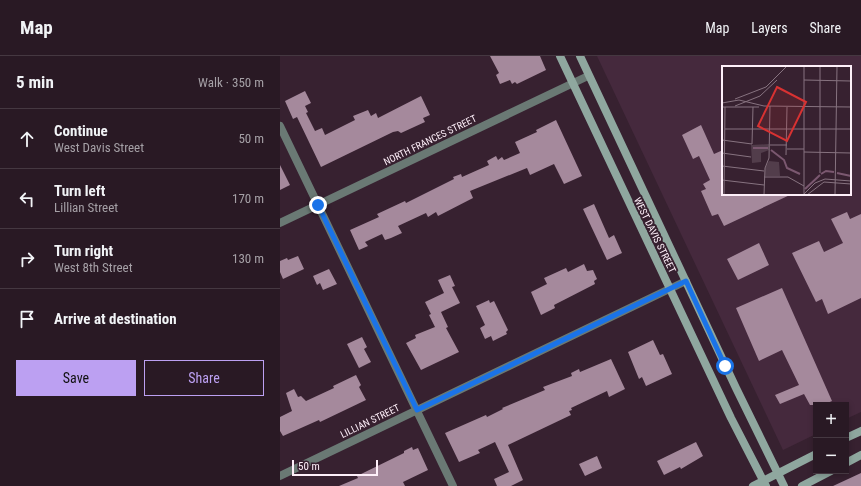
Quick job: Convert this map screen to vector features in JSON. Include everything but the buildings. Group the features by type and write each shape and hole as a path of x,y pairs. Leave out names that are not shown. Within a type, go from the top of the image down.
{"main road":[{"name":"WEST DAVIS STREET","path":"560,56 731,418 765,483"},
{"name":"WEST DAVIS STREET","path":"580,56 588,76 736,388 784,486"},
{"path":"849,437 861,431"},
{"path":"753,486 765,483 778,474 813,456"},
{"path":"849,462 861,456"},
{"path":"802,486 825,474"}],"street":[{"name":"NORTH FRANCES STREET","path":"280,223 588,76"},
{"path":"280,126 453,486"},
{"name":"LILLIAN STREET","path":"280,476 686,281"}],"shaded area":[{"path":"597,56 861,56 861,412 849,418 849,402 813,402 813,435 783,450"}],"route":[{"path":"318,205 417,410 686,281 725,366"}]}
